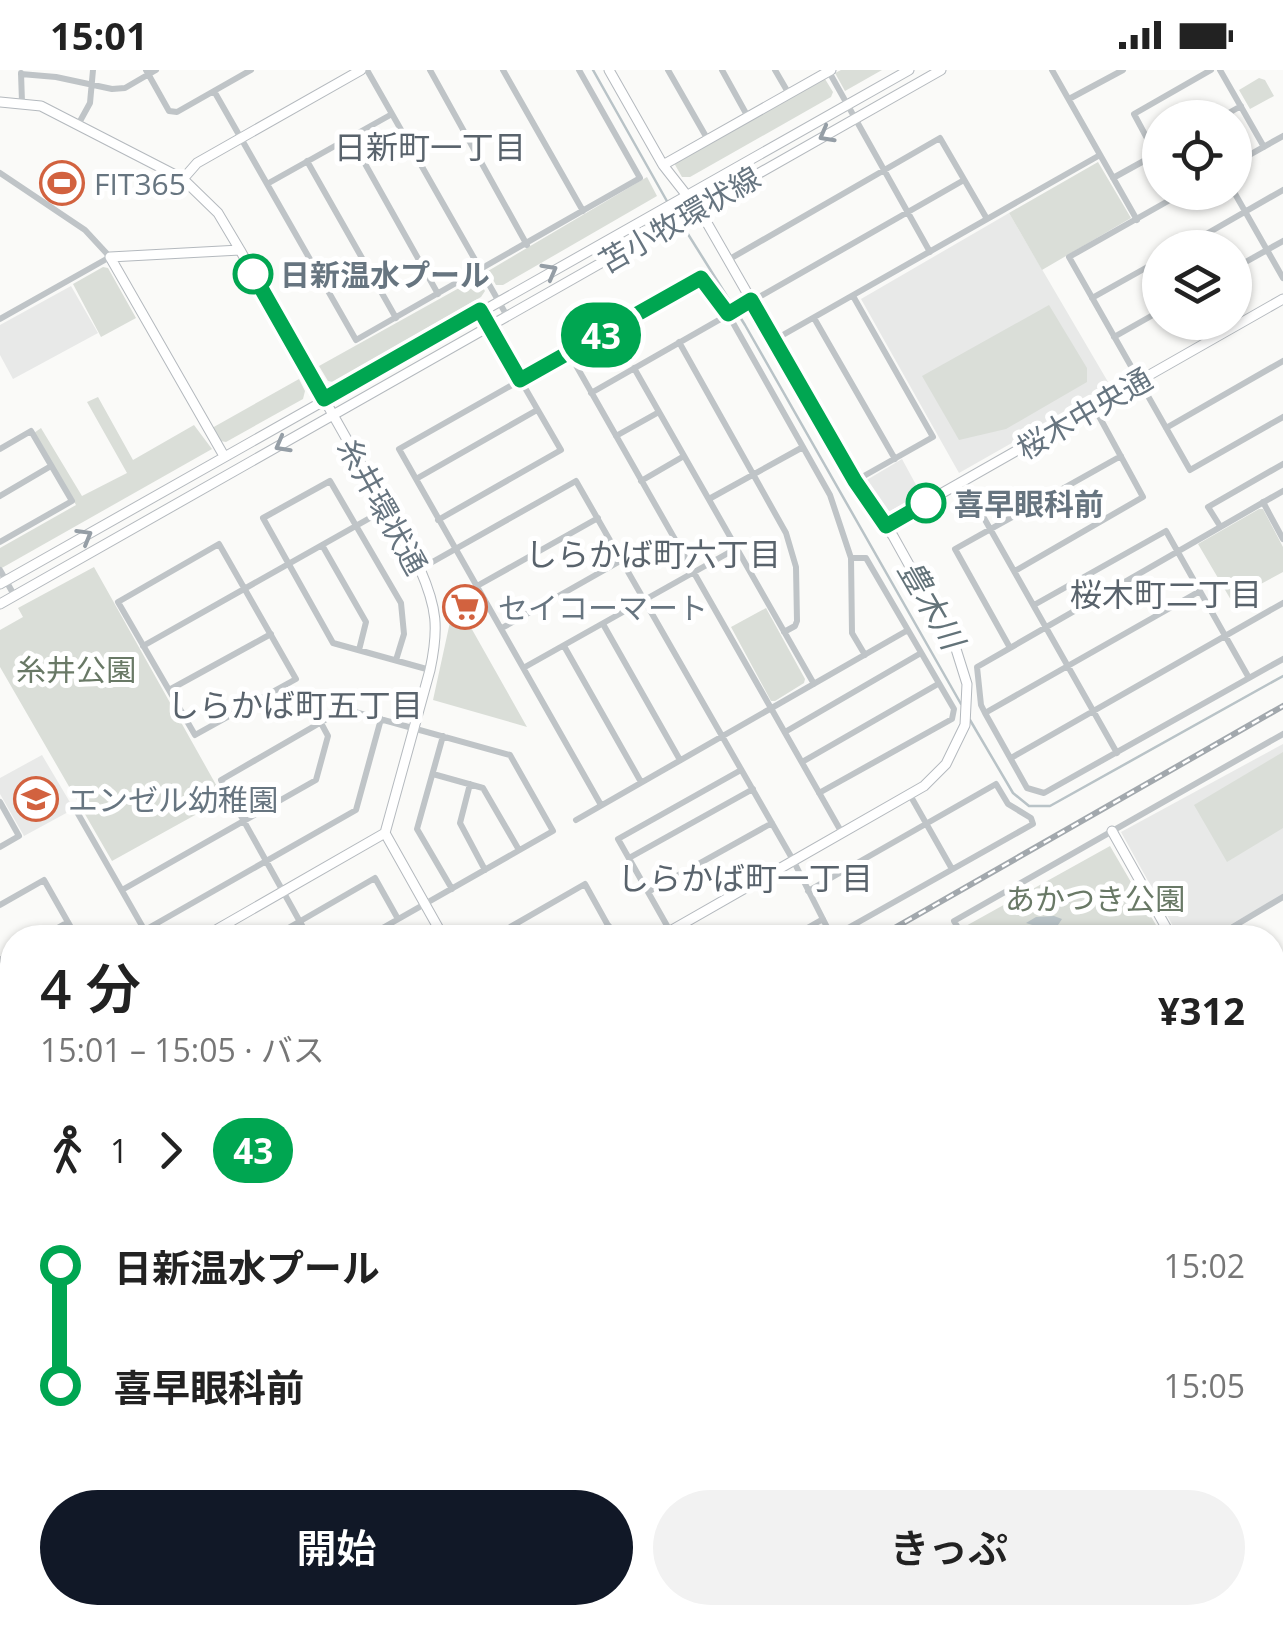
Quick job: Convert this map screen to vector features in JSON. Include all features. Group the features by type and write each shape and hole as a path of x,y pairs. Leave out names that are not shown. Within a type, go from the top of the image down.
{"street":[{"path":"80,122 90,103 93,70"},
{"path":"22,102 21,72 55,73 112,89 125,88 150,72 169,111 177,112 251,70"},
{"path":"183,179 197,163 364,70 508,318"},
{"path":"430,70 527,245"},
{"path":"503,70 583,212"},
{"path":"214,91 356,340 640,178 579,70"},
{"path":"609,70 682,197 698,208 855,481 886,526 956,648 967,684 965,724 936,776 687,925"},
{"path":"668,70 708,140"},
{"path":"722,70 748,117"},
{"path":"775,70 789,94"},
{"name":"苫小牧環状線","path":"3,582 909,70"},
{"name":"苫小牧環状線","path":"0,604 941,70"},
{"path":"1068,99 1123,70"},
{"path":"1158,100 1211,70"},
{"path":"1220,70 1238,100"},
{"path":"664,166 829,71 930,252"},
{"path":"1055,71 1137,220"},
{"name":"糸井環状通","path":"0,102 42,106 80,122 183,179 218,213 420,569 436,614 436,643 385,833"},
{"path":"267,184 392,114"},
{"path":"1252,126 1264,147"},
{"path":"1252,154 1283,136"},
{"path":"350,137 438,294"},
{"path":"728,260 940,138 987,219"},
{"path":"774,340 1100,155"},
{"path":"307,162 396,318"},
{"path":"1113,178 1142,163"},
{"path":"0,173 84,230 110,258 224,456"},
{"path":"591,393 964,180"},
{"path":"1214,230 1283,190"},
{"path":"1154,210 1068,258 1190,470 1283,417"},
{"path":"1245,212 1283,278"},
{"path":"1252,258 1283,241"},
{"path":"0,318 110,258 240,250"},
{"path":"1092,298 1142,270"},
{"path":"601,806 399,449 701,278 730,313 830,495 851,558 852,633 865,655"},
{"path":"853,296 933,437 855,481"},
{"name":"桜木中央通","path":"886,526 1283,299"},
{"path":"438,520 561,450 480,310"},
{"path":"814,318 895,459"},
{"path":"1114,337 1142,321"},
{"path":"679,342 786,533 796,567 797,621 796,626 784,632"},
{"path":"569,353 842,833"},
{"path":"1166,428 1283,361"},
{"path":"634,368 814,684"},
{"path":"1014,571 1143,497 1094,408"},
{"path":"416,480 537,410"},
{"path":"616,436 659,412"},
{"path":"0,448 31,431 72,502 0,542"},
{"path":"709,500 803,447"},
{"path":"642,480 684,456"},
{"path":"1009,646 955,549 1120,456"},
{"path":"1220,526 1208,506 1283,464"},
{"path":"0,496 51,466"},
{"path":"420,569 576,481 793,860 826,925"},
{"path":"964,481 1117,753"},
{"path":"396,660 404,634 400,604 330,482 264,518 334,643 430,670"},
{"path":"1283,491 977,666 985,713 1027,788 1044,793 1283,659"},
{"path":"1263,502 1283,538"},
{"path":"143,646 386,509"},
{"path":"477,586 598,518"},
{"path":"1034,605 1166,530 1249,678"},
{"path":"219,544 271,634 296,679 195,736 118,602 219,544"},
{"path":"322,546 366,622 359,650"},
{"path":"524,667 736,548"},
{"path":"819,793 952,719 954,709 866,558 851,558"},
{"path":"502,628 622,560"},
{"path":"0,570 3,582 14,595"},
{"path":"985,713 1200,591"},
{"path":"1011,758 1283,604"},
{"path":"602,624 680,760"},
{"path":"576,820 908,630"},
{"path":"169,690 271,634"},
{"path":"564,646 641,782"},
{"path":"785,732 921,653"},
{"path":"802,762 938,684"},
{"path":"302,925 221,780 344,709 510,755 552,831 388,925"},
{"path":"162,925 356,810 381,718"},
{"path":"122,890 316,780 328,736 321,723"},
{"path":"956,925 954,921 1283,734"},
{"path":"443,736 417,830 452,889"},
{"path":"667,925 618,839 741,770"},
{"path":"433,774 483,788 519,850"},
{"path":"470,784 460,823 486,870"},
{"path":"808,890 996,784 1008,804 1032,818 1033,824 853,925"},
{"path":"629,858 752,789"},
{"path":"910,794 952,869"},
{"path":"0,802 19,836 0,847"},
{"path":"77,812 142,925"},
{"path":"648,892 772,823"},
{"path":"1112,831 1165,925"},
{"path":"225,925 385,833 436,925"},
{"path":"293,925 375,878 398,919"},
{"path":"0,905 44,880 70,925"},
{"path":"514,925 585,884 607,925"},
{"path":"1236,925 1283,898"},
{"path":"813,925 823,919"},
{"path":"63,925 68,922"}],"shaded area":[{"path":"1009,213 1111,387 959,473 861,299"},
{"path":"71,286 98,333 13,379 0,355 0,325"},
{"path":"902,459 921,494 885,511 865,481"},
{"path":"1283,744 1283,895 1229,925 1172,925 1121,832"},
{"name":"エンゼル幼稚園","path":"42,755 71,804 70,811 24,836 0,794 0,778"},
{"path":"1036,917 1062,919 1058,925 1026,923"}],"green space":[{"path":"882,70 845,91 835,73"},
{"path":"1259,78 1265,80 1274,96 1252,108 1252,100 1245,100 1239,90"},
{"path":"825,79 833,92 831,97 690,177 682,177 674,163"},
{"path":"1098,162 1131,218 1042,270 1009,213"},
{"path":"647,177 657,196 503,285 496,285 488,271"},
{"path":"108,268 136,318 101,337 73,284"},
{"path":"477,278 485,291 481,297 333,382 328,381 319,366"},
{"path":"1049,305 1087,368 1087,382 1006,429 959,440 922,376"},
{"path":"299,379 305,391 303,399 226,442 220,441 212,428"},
{"path":"98,397 133,460 194,425 212,449 0,569 0,548 76,505 34,433 41,428 82,496 127,473 87,402"},
{"path":"1263,509 1283,547 1283,572 1231,600 1198,544"},
{"name":"糸井公園","path":"94,567 224,799 112,861 0,667 0,630 23,617 18,608"},
{"path":"766,608 805,679 775,701 771,701 731,627"},
{"path":"465,617 527,727 433,700 450,622"},
{"path":"1283,752 1283,828 1227,862 1194,805"},
{"name":"あかつき公園","path":"1110,846 1156,925 968,925"}],"waterway":[{"name":"豊木川","path":"593,70 668,203"},
{"name":"豊木川","path":"681,223 745,325 961,704"},
{"name":"豊木川","path":"970,720 1013,793 1029,806 1050,806 1283,676"}],"railway":[{"path":"900,925 1283,706"}],"bus line":[{"name":"43","path":"253,274 324,399 480,310 520,380 704,279 728,314 751,300 855,481 886,526 926,503"}],"place":[{"name":"FIT365","path":"62,183"},
{"name":"日新温水プール","path":"253,274"},
{"name":"喜早眼科前","path":"926,503"},
{"name":"セイコーマート","path":"465,607"},
{"name":"エンゼル幼稚園","path":"36,799"}],"district":[{"name":"日新町一丁目","path":"430,146"},
{"name":"しらかば町六丁目","path":"653,553"},
{"name":"桜木町二丁目","path":"1166,593"},
{"name":"しらかば町五丁目","path":"295,704"},
{"name":"しらかば町一丁目","path":"745,877"}]}
